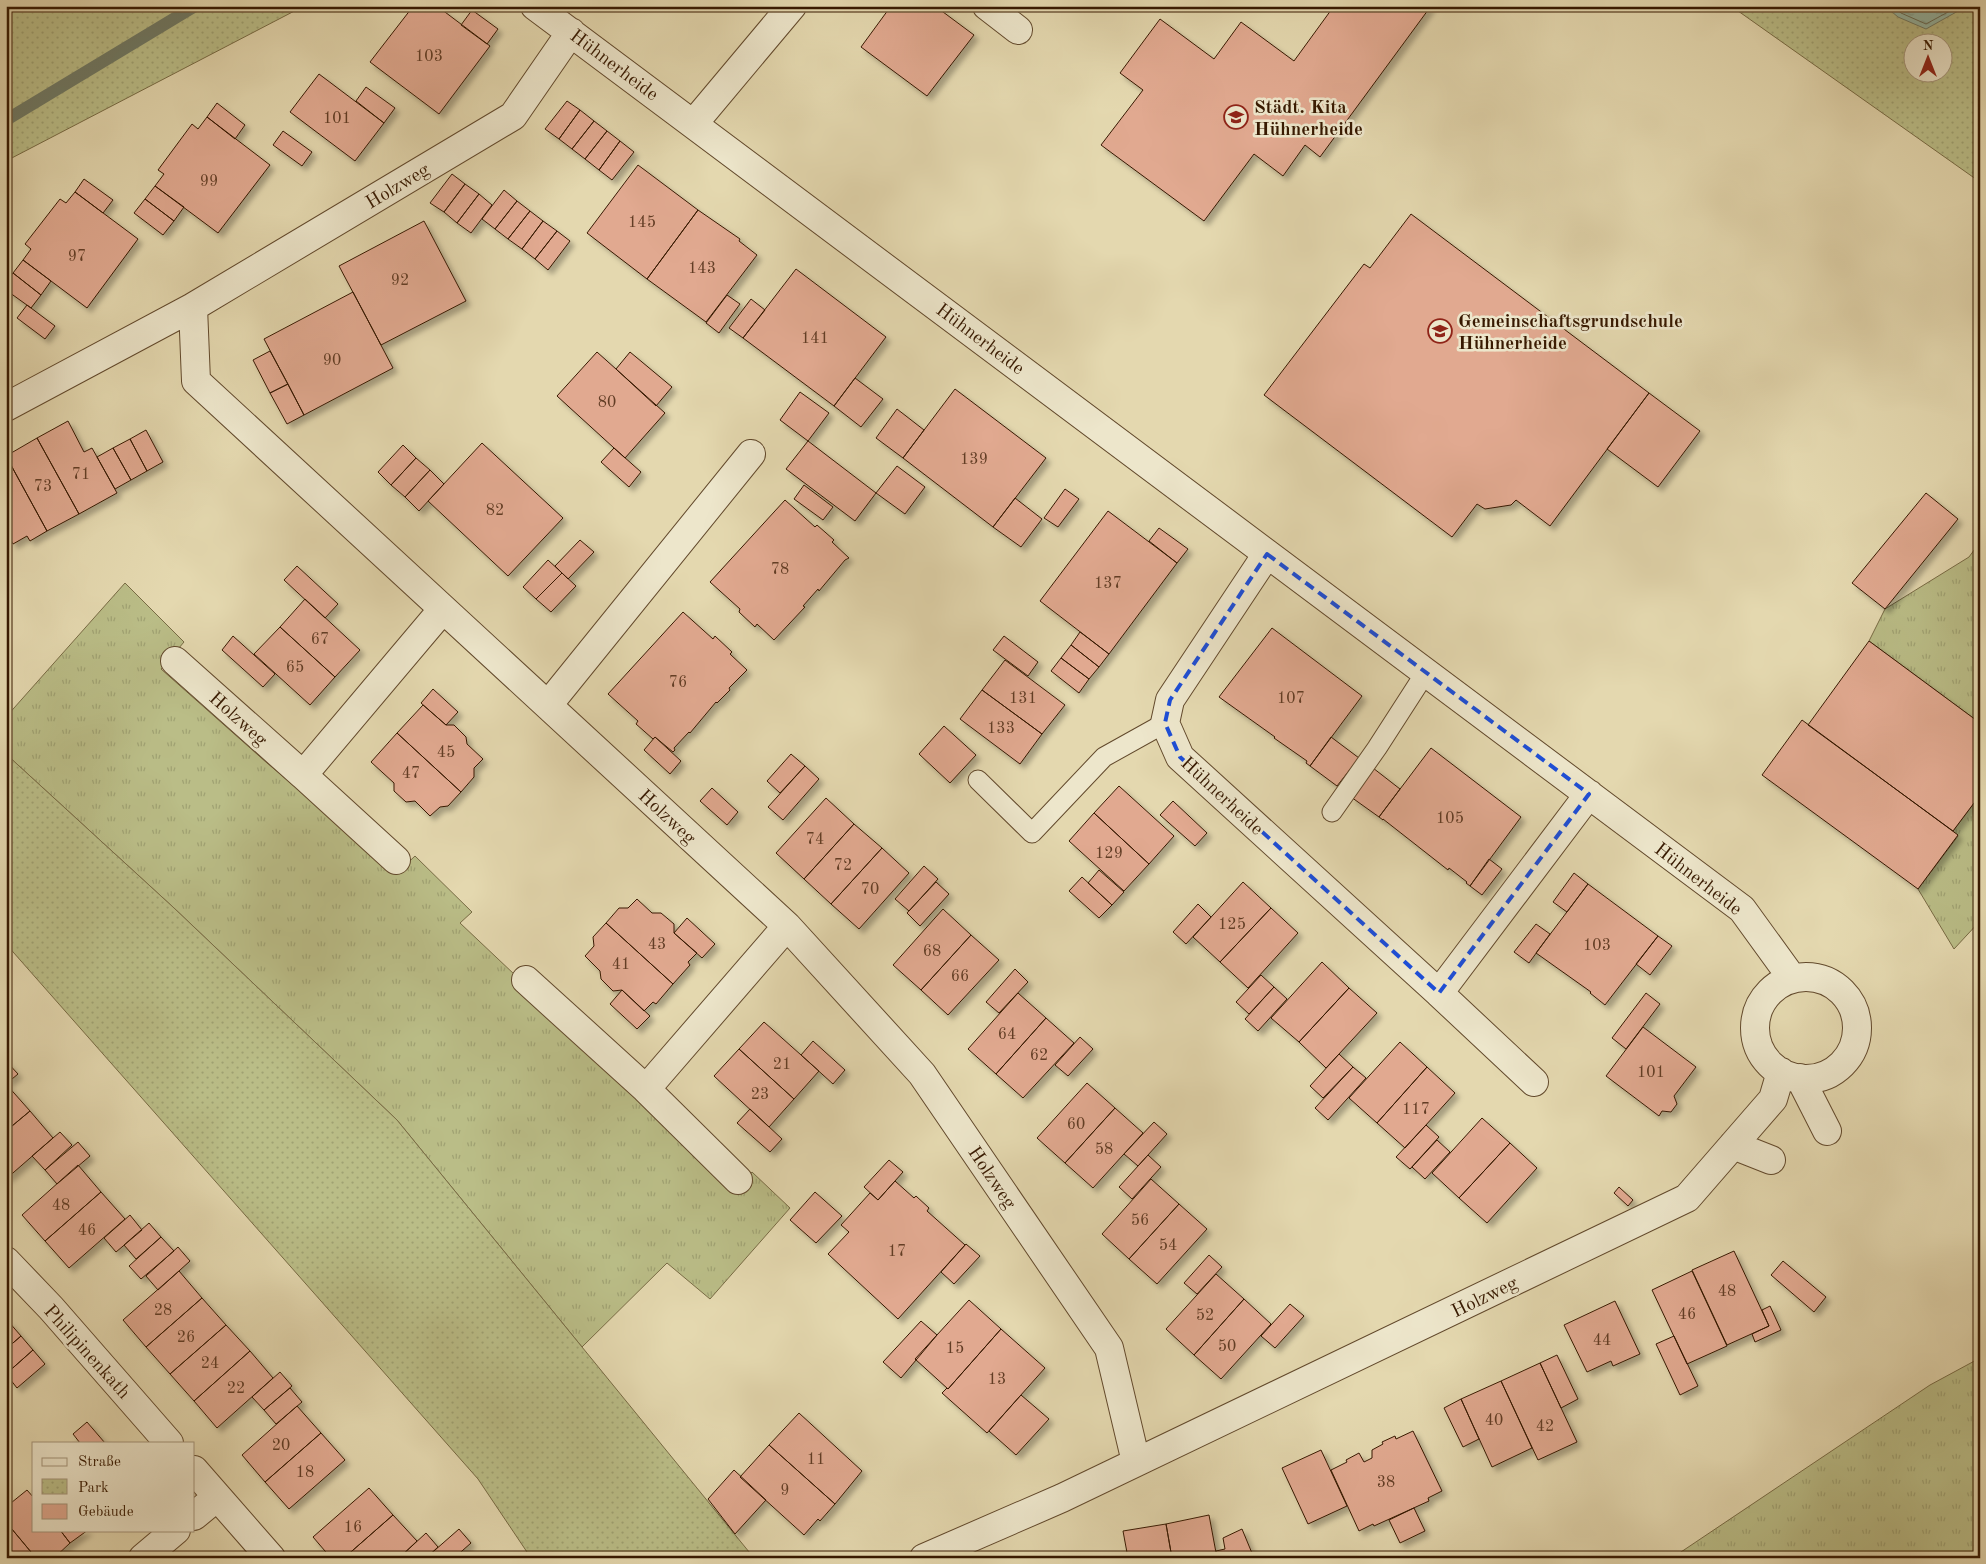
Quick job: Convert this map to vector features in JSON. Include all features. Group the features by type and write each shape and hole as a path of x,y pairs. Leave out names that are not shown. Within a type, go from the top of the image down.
{"street":[{"name":"Hühnerheide","path":"535,6 694,123 1742,909 1792,978"},
{"path":"694,123 792,6"},
{"path":"987,6 1018,30"},
{"name":"Holzweg","path":"6,407 193,307 513,116 571,32"},
{"name":"Holzweg","path":"193,307 196,381 787,926 922,1074 1109,1348 1136,1462"},
{"path":"548,706 751,454"},
{"path":"1165,723 1170,700 1267,554"},
{"path":"303,774 443,609"},
{"name":"Holzweg","path":"175,661 303,774 396,860"},
{"name":"Hühnerheide","path":"1165,723 1180,757 1534,1082"},
{"path":"1439,993 1589,794"},
{"path":"646,1089 787,926"},
{"path":"1790,1075 1820,1077 1838,1068 1850,1053 1857,1034 1856,1014 1847,996 1832,983 1812,977 1792,978 1774,987 1761,1002 1755,1022 1756,1041 1765,1059 1790,1075 1827,1131"},
{"path":"526,980 646,1089 738,1180"},
{"name":"Holzweg","path":"924,1558 1062,1498 1687,1198 1773,1099 1790,1075"},
{"path":"1733,1145 1771,1160"},
{"name":"Philipinenkath","path":"6,1261 51,1308 168,1442"},
{"path":"195,1471 271,1558"},
{"path":"195,1515 217,1497"},
{"path":"143,1558 174,1532"}],"lane":[{"path":"1332,812 1378,748 1426,672"},
{"path":"978,780 1032,833 1104,757 1165,723"}],"highlighted area":[{"path":"1267,554 1589,794 1439,993 1180,757 1165,723 1170,700"}],"green space":[{"path":"6,6 304,6 6,161"},
{"path":"1731,6 1980,6 1980,182"},
{"path":"1980,542 1980,723 1869,641 1885,609 1969,557"},
{"path":"125,583 184,642 161,669 267,763 398,872 415,856 472,912 460,923 515,975 513,976 733,1193 752,1172 790,1208 710,1299 667,1263 582,1347 397,1120 174,908 6,754 6,717"},
{"path":"6,754 174,908 397,1120 754,1558 531,1558 478,1479 6,944"},
{"path":"1980,795 1980,921 1954,949 1918,889 1958,836 1953,831"},
{"path":"1980,1358 1980,1558 1672,1558 1930,1385"}],"water":[{"path":"1885,6 1967,6 1926,29 1898,17"}],"building":[{"path":"412,6 437,6 490,46 439,114 370,62"},
{"path":"891,6 935,6 974,35 927,96 861,47"},
{"name":"Städt. Kita Hühnerheide","path":"1334,6 1431,6 1320,157 1305,145 1283,176 1254,154 1204,221 1101,145 1143,90 1120,73 1160,19 1214,59 1241,22 1294,61"},
{"path":"472,10 498,29 487,44 461,25"},
{"path":"319,74 384,123 355,161 290,112"},
{"path":"366,87 395,108 384,123 356,101"},
{"path":"567,101 580,110 559,139 545,129"},
{"path":"217,103 245,125 235,139 207,117"},
{"path":"580,110 594,121 572,149 559,139"},
{"path":"207,117 270,165 218,233 155,186 164,174 158,170 192,124 198,129"},
{"path":"594,121 607,131 585,159 572,149"},
{"path":"283,131 312,152 302,166 273,145"},
{"path":"607,131 620,141 599,170 585,159"},
{"path":"620,141 634,152 612,180 599,170"},
{"path":"638,165 698,210 647,279 587,233"},
{"path":"452,174 465,184 444,212 430,203"},
{"path":"84,179 113,200 103,213 75,192"},
{"path":"465,184 479,194 457,223 444,212"},
{"path":"155,186 184,207 174,221 145,199"},
{"path":"504,190 517,201 495,229 482,219"},
{"path":"75,192 138,239 87,308 23,260 31,249 25,244 60,199 66,203"},
{"path":"479,194 492,205 471,233 457,223"},
{"path":"145,199 174,221 163,235 134,213"},
{"path":"517,201 530,211 508,239 495,229"},
{"path":"698,210 740,239 739,241 757,255 706,322 647,279"},
{"path":"530,211 543,221 522,249 508,239"},
{"name":"Gemeinschaftsgrundschule Hühnerheide","path":"1411,214 1649,393 1550,526 1516,500 1511,505 1485,509 1477,504 1452,537 1264,395 1364,264 1370,268"},
{"path":"424,221 466,301 381,345 339,266"},
{"path":"543,221 557,231 535,259 522,249"},
{"path":"557,231 570,241 548,270 535,259"},
{"path":"23,260 51,281 41,295 13,273"},
{"path":"796,269 886,337 834,406 743,338"},
{"path":"13,273 41,295 31,308 6,290 6,282"},
{"path":"353,292 393,368 304,415 264,339"},
{"path":"727,295 740,304 719,333 706,323"},
{"path":"751,299 765,310 743,338 729,328"},
{"path":"27,305 55,326 45,339 17,318"},
{"path":"270,351 288,384 270,393 253,360"},
{"path":"597,352 665,413 625,458 557,396"},
{"path":"630,352 672,387 656,406 616,369"},
{"path":"855,378 883,399 861,427 834,406"},
{"path":"288,384 304,415 287,424 270,393"},
{"path":"955,389 1046,458 993,527 903,458"},
{"path":"800,392 829,413 808,441 780,420"},
{"path":"1649,393 1700,431 1658,487 1607,449"},
{"path":"897,409 924,430 903,458 876,438"},
{"path":"68,421 84,452 92,448 117,493 79,514 37,438"},
{"path":"146,430 163,462 147,471 130,439"},
{"path":"37,438 79,514 47,531 6,456"},
{"path":"130,439 147,471 131,480 113,448"},
{"path":"808,441 876,493 855,521 786,469"},
{"path":"482,443 563,518 508,576 428,501"},
{"path":"403,445 416,458 391,485 378,472"},
{"path":"113,448 131,480 115,489 97,457"},
{"path":"614,448 641,472 629,487 601,462"},
{"path":"6,456 47,531 30,541 27,536 13,544 6,531"},
{"path":"416,458 430,470 405,497 391,485"},
{"path":"897,466 925,487 905,514 876,493"},
{"path":"430,470 444,484 419,511 405,497"},
{"path":"804,485 833,507 823,520 794,499"},
{"path":"1065,489 1079,499 1058,527 1044,518"},
{"path":"1926,493 1958,519 1885,609 1852,583"},
{"path":"1015,498 1042,519 1021,547 993,527"},
{"path":"785,500 815,527 817,525 834,540 832,542 849,558 845,560 819,591 818,589 803,606 805,607 774,640 757,624 755,627 739,612 740,609 710,582"},
{"path":"1108,511 1177,563 1109,654 1040,601"},
{"path":"1159,528 1188,549 1177,563 1149,541"},
{"path":"580,540 594,552 568,579 555,566"},
{"path":"548,560 562,573 536,599 523,587"},
{"path":"297,566 338,604 325,618 284,580"},
{"path":"562,573 576,586 551,612 536,599"},
{"path":"305,599 360,650 335,677 280,627"},
{"path":"683,612 713,639 715,636 747,670 674,748 673,752 655,737 653,739 636,724 638,721 608,694"},
{"path":"280,627 335,677 310,705 254,654"},
{"path":"1272,628 1362,696 1310,766 1306,763 1307,761 1219,697"},
{"path":"1080,632 1109,654 1099,667 1071,645"},
{"path":"233,636 275,674 263,687 222,650"},
{"path":"1004,636 1038,662 1028,676 993,650"},
{"path":"1869,641 1980,723 1980,795 1953,831 1808,725"},
{"path":"1071,645 1099,667 1089,679 1061,658"},
{"path":"1061,658 1089,679 1079,693 1051,671"},
{"path":"1005,660 1065,705 1042,734 982,690"},
{"path":"433,689 458,712 446,725 421,703"},
{"path":"982,690 1042,734 1020,764 960,719"},
{"path":"423,705 446,725 454,725 466,737 467,744 483,759 474,768 474,777 461,792 397,733"},
{"path":"1802,720 1958,835 1918,889 1762,775"},
{"path":"944,726 976,755 950,783 919,754"},
{"path":"397,733 461,792 448,806 440,807 430,816 415,801 406,802 394,791 394,783 371,762"},
{"path":"655,737 681,761 670,774 644,750"},
{"path":"1331,737 1359,758 1337,786 1310,766"},
{"path":"1431,748 1521,817 1470,886 1449,868 1448,870 1379,817"},
{"path":"791,754 805,766 780,793 767,781"},
{"path":"805,766 819,779 783,820 768,807"},
{"path":"1373,768 1400,789 1379,817 1351,797"},
{"path":"1119,786 1174,836 1149,864 1094,813"},
{"path":"712,788 738,812 727,825 700,801"},
{"path":"826,798 854,824 804,879 776,853"},
{"path":"1173,801 1207,833 1195,846 1160,815"},
{"path":"1094,813 1149,864 1124,891 1069,841"},
{"path":"854,824 882,848 831,904 804,879"},
{"path":"882,848 909,873 859,929 831,904"},
{"path":"1489,859 1502,869 1482,895 1470,886"},
{"path":"924,866 938,879 909,911 895,899"},
{"path":"1099,870 1124,892 1112,905 1088,883"},
{"path":"1574,873 1588,884 1567,912 1553,902"},
{"path":"1082,877 1112,905 1099,918 1069,891"},
{"path":"936,882 949,894 920,926 907,913"},
{"path":"1243,882 1271,908 1220,962 1193,937"},
{"path":"1588,884 1658,936 1605,1005 1591,992 1536,953"},
{"path":"637,899 652,913 661,913 674,924 674,933 697,953 688,962 690,965 673,984 606,923 619,908 628,908"},
{"path":"1198,904 1211,917 1186,944 1173,932"},
{"path":"1271,908 1298,933 1248,988 1220,962"},
{"path":"943,909 971,935 921,990 893,965"},
{"path":"687,918 715,944 702,958 674,933"},
{"path":"606,923 673,984 656,1004 653,1002 644,1011 622,990 613,991 601,979 600,971 585,956 594,946 593,937"},
{"path":"1536,924 1550,934 1529,963 1514,952"},
{"path":"971,935 999,960 948,1015 921,990"},
{"path":"1658,936 1672,946 1650,975 1636,964"},
{"path":"1322,962 1349,988 1299,1042 1271,1018"},
{"path":"1015,969 1028,982 999,1013 986,1002"},
{"path":"1261,975 1274,987 1249,1014 1236,1002"},
{"path":"1274,987 1287,999 1258,1031 1245,1019"},
{"path":"1349,988 1377,1013 1326,1068 1299,1042"},
{"path":"622,990 650,1016 637,1029 610,1004"},
{"path":"1018,993 1046,1018 996,1074 968,1049"},
{"path":"1646,993 1660,1004 1626,1049 1612,1038"},
{"path":"1046,1018 1074,1043 1023,1098 996,1074"},
{"path":"764,1022 819,1071 794,1099 739,1049"},
{"path":"1643,1027 1696,1067 1674,1096 1677,1104 1671,1112 1662,1111 1659,1116 1606,1076"},
{"path":"1080,1037 1093,1049 1068,1076 1055,1065"},
{"path":"813,1041 845,1070 833,1084 801,1055"},
{"path":"1400,1042 1427,1067 1377,1123 1349,1098"},
{"path":"739,1049 794,1099 769,1127 714,1076"},
{"path":"1339,1054 1353,1067 1323,1098 1310,1086"},
{"path":"6,1061 18,1074 6,1084"},
{"path":"1353,1067 1366,1078 1328,1120 1315,1108"},
{"path":"1427,1067 1455,1093 1405,1148 1377,1123"},
{"path":"1087,1083 1115,1108 1065,1163 1037,1138"},
{"path":"6,1084 30,1111 6,1131"},
{"path":"1115,1108 1143,1133 1093,1188 1065,1163"},
{"path":"750,1109 782,1139 770,1152 737,1123"},
{"path":"30,1111 53,1138 6,1179 6,1131"},
{"path":"1482,1118 1510,1143 1459,1198 1432,1173"},
{"path":"1154,1122 1167,1134 1138,1166 1124,1154"},
{"path":"1426,1125 1439,1137 1410,1169 1396,1157"},
{"path":"60,1132 72,1145 45,1170 32,1156"},
{"path":"1437,1140 1450,1152 1425,1179 1412,1167"},
{"path":"78,1142 90,1156 57,1184 45,1170"},
{"path":"1510,1143 1537,1168 1487,1223 1459,1198"},
{"path":"1148,1155 1161,1167 1132,1199 1119,1187"},
{"path":"889,1160 903,1172 878,1200 864,1187"},
{"path":"78,1165 101,1192 45,1241 22,1215"},
{"path":"1151,1179 1179,1204 1129,1259 1102,1234"},
{"path":"895,1181 914,1198 916,1196 929,1208 927,1211 965,1245 898,1319 828,1254 849,1232 841,1225 870,1193 878,1200"},
{"path":"1619,1187 1633,1200 1628,1206 1614,1193"},
{"path":"101,1192 125,1219 69,1268 45,1241"},
{"path":"815,1192 842,1216 816,1243 790,1220"},
{"path":"1179,1204 1207,1229 1157,1284 1129,1259"},
{"path":"130,1215 142,1230 116,1252 104,1238"},
{"path":"149,1223 161,1237 136,1259 124,1245"},
{"path":"161,1237 174,1251 141,1279 129,1266"},
{"path":"966,1244 980,1256 954,1284 941,1272"},
{"path":"178,1247 190,1261 158,1290 146,1276"},
{"path":"1734,1251 1769,1326 1727,1345 1692,1270"},
{"path":"1209,1255 1222,1267 1197,1294 1184,1283"},
{"path":"1783,1261 1826,1297 1814,1312 1771,1275"},
{"path":"179,1271 202,1298 146,1347 123,1320"},
{"path":"1692,1271 1727,1346 1687,1364 1652,1290"},
{"path":"1216,1274 1244,1299 1194,1355 1166,1329"},
{"path":"202,1298 226,1325 170,1374 146,1347"},
{"path":"1244,1299 1271,1324 1221,1379 1194,1355"},
{"path":"969,1300 1001,1329 948,1389 915,1359"},
{"path":"1615,1301 1640,1354 1613,1366 1611,1361 1587,1372 1564,1325"},
{"path":"1290,1304 1304,1316 1275,1348 1261,1336"},
{"path":"1770,1306 1781,1330 1755,1342 1752,1334 1769,1326 1762,1310"},
{"path":"8,1321 21,1336 6,1349 6,1323"},
{"path":"921,1321 937,1335 901,1378 883,1362"},
{"path":"226,1325 250,1351 194,1401 170,1374"},
{"path":"1001,1329 1045,1368 987,1433 942,1393 948,1389"},
{"path":"21,1336 33,1350 6,1374 6,1349"},
{"path":"1674,1336 1698,1386 1680,1395 1656,1344"},
{"path":"33,1350 45,1364 17,1388 6,1374"},
{"path":"250,1351 273,1378 217,1428 194,1401"},
{"path":"1557,1355 1578,1399 1561,1408 1540,1363"},
{"path":"1540,1363 1577,1442 1538,1460 1501,1381"},
{"path":"280,1372 292,1386 264,1410 252,1397"},
{"path":"1501,1381 1532,1448 1492,1467 1461,1399"},
{"path":"290,1388 302,1402 276,1424 264,1410"},
{"path":"1021,1395 1049,1419 1016,1455 989,1431"},
{"path":"1461,1399 1479,1439 1463,1447 1444,1408"},
{"path":"297,1406 321,1433 265,1482 242,1455"},
{"path":"799,1413 862,1471 835,1504 769,1445"},
{"path":"87,1422 104,1442 79,1442 73,1434"},
{"path":"1413,1431 1442,1491 1428,1498 1429,1501 1359,1531 1331,1470 1359,1453 1364,1462 1372,1458 1372,1450 1383,1444 1382,1442 1395,1436 1396,1439"},
{"path":"321,1433 345,1460 289,1509 265,1482"},
{"path":"769,1445 835,1504 804,1535 740,1477"},
{"path":"1321,1450 1347,1506 1308,1524 1282,1468"},
{"path":"734,1470 766,1500 735,1534 708,1499"},
{"path":"369,1488 393,1515 344,1558 331,1558 313,1537"},
{"path":"27,1490 32,1496 32,1532 62,1532 70,1543 54,1558 36,1558 6,1522 6,1507"},
{"path":"1414,1508 1425,1531 1400,1543 1389,1520"},
{"path":"393,1515 417,1541 399,1558 344,1558"},
{"path":"1209,1515 1217,1558 1172,1558 1166,1524"},
{"path":"6,1522 36,1558 6,1558"},
{"path":"1166,1524 1172,1558 1128,1558 1123,1531"},
{"path":"459,1529 471,1543 454,1558 426,1558"},
{"path":"1242,1529 1254,1558 1217,1558 1216,1551 1225,1549 1223,1538"},
{"path":"62,1532 85,1532 70,1543"},
{"path":"426,1533 438,1547 426,1558 399,1558"}],"waterway":[{"path":"6,120 195,6"}],"place":[{"name":"Städt. Kita Hühnerheide","path":"1236,117"},
{"name":"Gemeinschaftsgrundschule Hühnerheide","path":"1440,331"}]}
